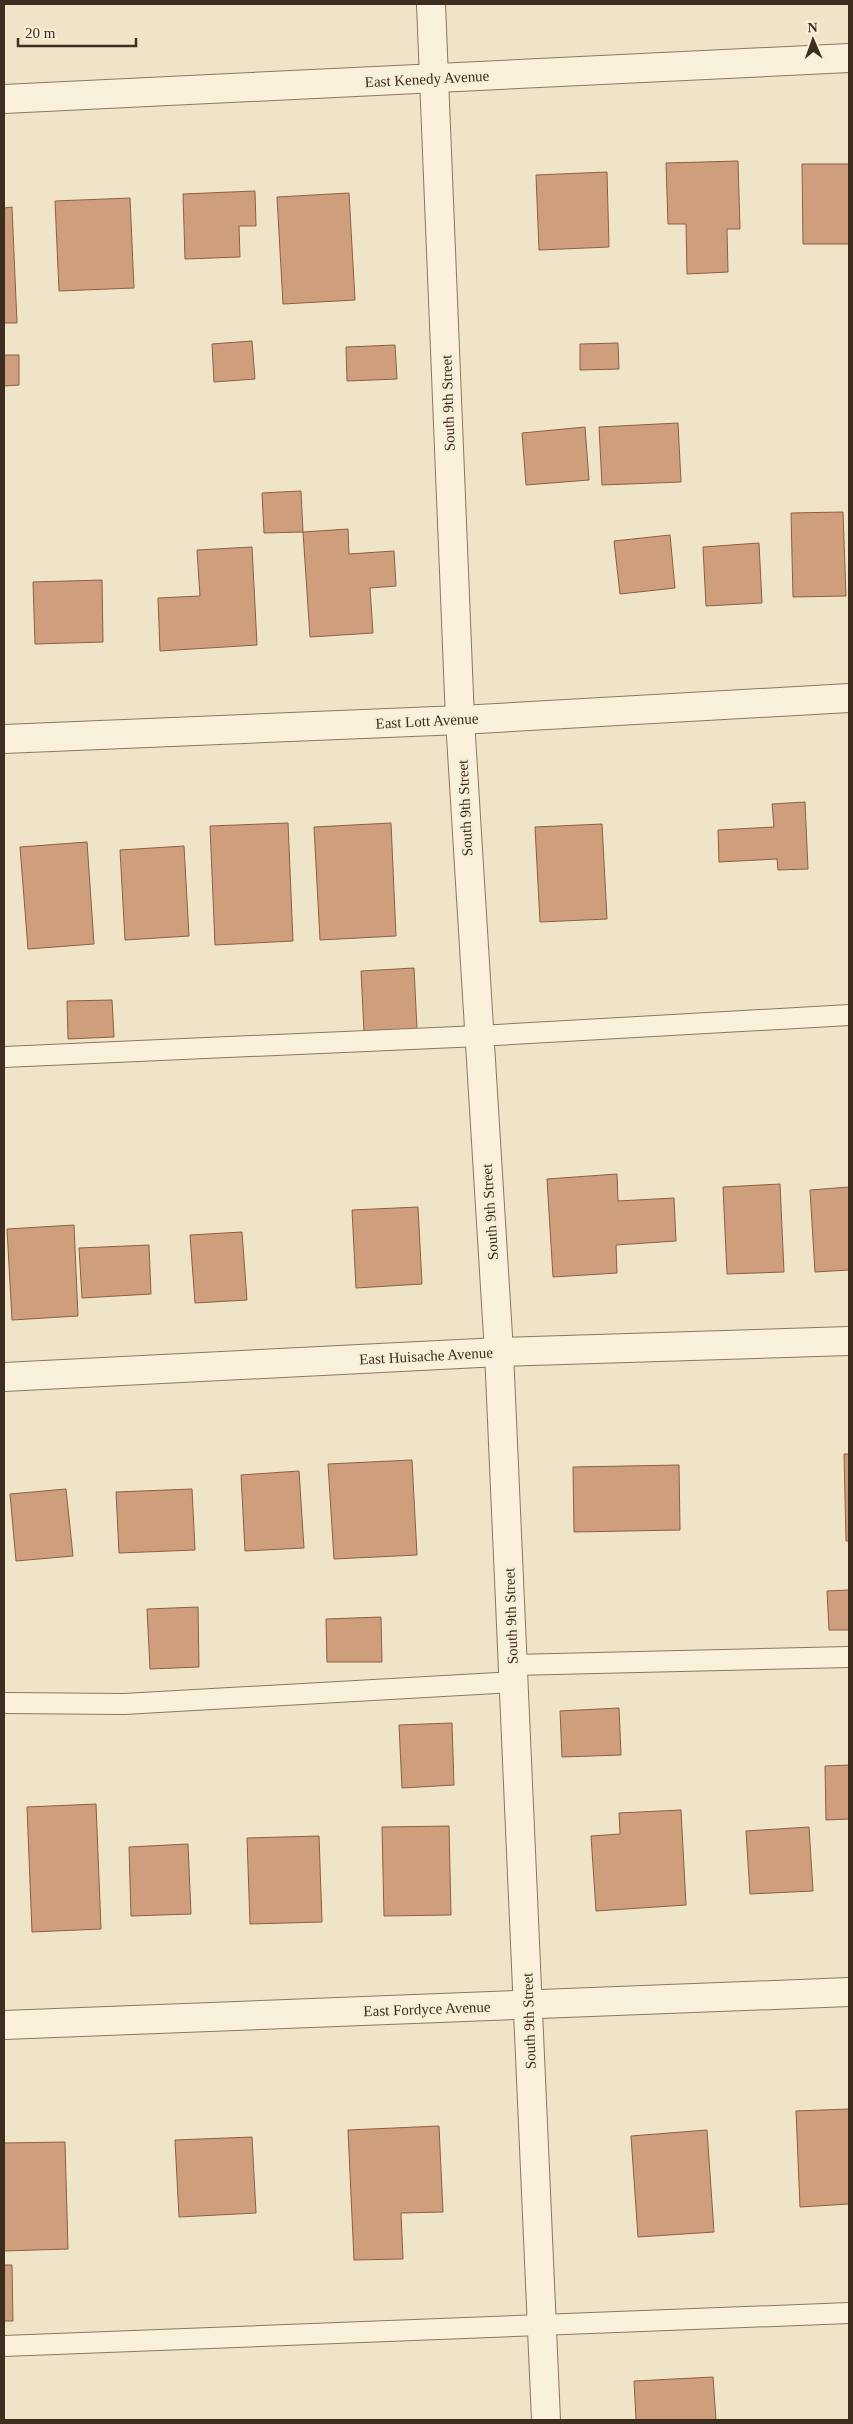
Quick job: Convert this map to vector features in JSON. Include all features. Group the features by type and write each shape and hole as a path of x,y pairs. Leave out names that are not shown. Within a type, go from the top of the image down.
{"street":[{"name":"South 9th Street","path":"432,4 460,720 499,1352 546,2420"},
{"name":"East Kenedy Avenue","path":"4,99 849,58"},
{"name":"East Lott Avenue","path":"4,739 460,720 849,698"},
{"name":"East Huisache Avenue","path":"4,1377 499,1352 849,1340"},
{"name":"East Fordyce Avenue","path":"4,2025 849,1992"}],"lane":[{"path":"4,1057 479,1036 849,1015"},
{"path":"4,1703 124,1704 513,1674 849,1657"},
{"path":"4,2346 849,2313"}],"building":[{"path":"738,161 740,229 727,229 728,272 687,274 686,224 668,224 666,163"},
{"path":"802,164 849,164 849,244 803,244"},
{"path":"607,172 609,247 539,250 536,175"},
{"path":"255,191 256,226 239,226 240,257 185,259 183,194"},
{"path":"349,193 355,300 283,304 277,197"},
{"path":"130,198 134,288 59,291 55,201"},
{"path":"12,207 17,323 4,323 4,208"},
{"path":"252,341 255,379 214,382 212,344"},
{"path":"618,343 619,369 580,370 580,344"},
{"path":"395,345 397,379 347,381 346,347"},
{"path":"4,355 19,355 19,385 4,386"},
{"path":"678,423 681,482 602,485 599,427"},
{"path":"585,427 589,480 526,485 522,433"},
{"path":"301,491 303,532 264,533 262,493"},
{"path":"843,512 846,596 793,597 791,513"},
{"path":"348,529 349,554 394,551 396,586 370,588 373,633 310,637 303,532"},
{"path":"670,535 675,588 620,594 614,541"},
{"path":"759,543 762,603 706,606 703,547"},
{"path":"252,547 257,645 160,651 158,598 200,596 197,550"},
{"path":"102,580 103,642 35,644 33,582"},
{"path":"805,802 808,869 778,870 777,859 719,862 718,830 774,827 772,804"},
{"path":"288,823 293,941 215,945 210,826"},
{"path":"391,823 396,936 320,940 314,827"},
{"path":"602,824 607,919 540,922 535,827"},
{"path":"87,842 94,944 28,949 20,847"},
{"path":"184,846 189,936 125,940 120,850"},
{"path":"414,968 417,1029 364,1032 361,971"},
{"path":"112,1000 114,1037 68,1039 67,1001"},
{"path":"617,1174 618,1201 674,1198 676,1241 616,1245 617,1273 553,1277 547,1179"},
{"path":"780,1184 784,1272 727,1274 723,1187"},
{"path":"849,1187 849,1270 815,1272 810,1190"},
{"path":"418,1207 422,1284 356,1288 352,1210"},
{"path":"74,1225 78,1316 12,1320 7,1229"},
{"path":"242,1232 247,1300 195,1303 190,1235"},
{"path":"149,1245 151,1294 82,1298 79,1248"},
{"path":"844,1454 849,1454 849,1541 846,1541"},
{"path":"412,1460 417,1555 334,1559 328,1464"},
{"path":"679,1465 680,1530 574,1532 573,1467"},
{"path":"299,1471 304,1548 245,1551 241,1475"},
{"path":"66,1489 73,1556 16,1561 10,1494"},
{"path":"192,1489 195,1550 119,1553 116,1492"},
{"path":"849,1590 849,1630 829,1630 827,1591"},
{"path":"198,1607 199,1667 150,1669 147,1609"},
{"path":"381,1617 382,1662 327,1662 326,1619"},
{"path":"619,1708 621,1755 562,1757 560,1711"},
{"path":"452,1723 454,1785 402,1788 399,1725"},
{"path":"849,1765 849,1819 826,1820 825,1766"},
{"path":"96,1804 101,1929 32,1932 27,1807"},
{"path":"681,1810 686,1905 596,1911 591,1836 620,1834 619,1813"},
{"path":"449,1826 451,1915 384,1916 382,1827"},
{"path":"809,1827 813,1891 750,1894 746,1831"},
{"path":"319,1836 322,1922 250,1924 247,1838"},
{"path":"188,1844 191,1914 131,1916 129,1847"},
{"path":"849,2109 849,2204 800,2207 796,2111"},
{"path":"439,2126 443,2212 401,2213 403,2259 354,2260 348,2130"},
{"path":"707,2130 714,2232 638,2237 631,2136"},
{"path":"252,2137 256,2213 179,2217 175,2140"},
{"path":"65,2142 68,2249 4,2251 4,2143"},
{"path":"4,2265 12,2265 13,2321 4,2321"},
{"path":"713,2377 716,2420 636,2420 634,2381"}]}
